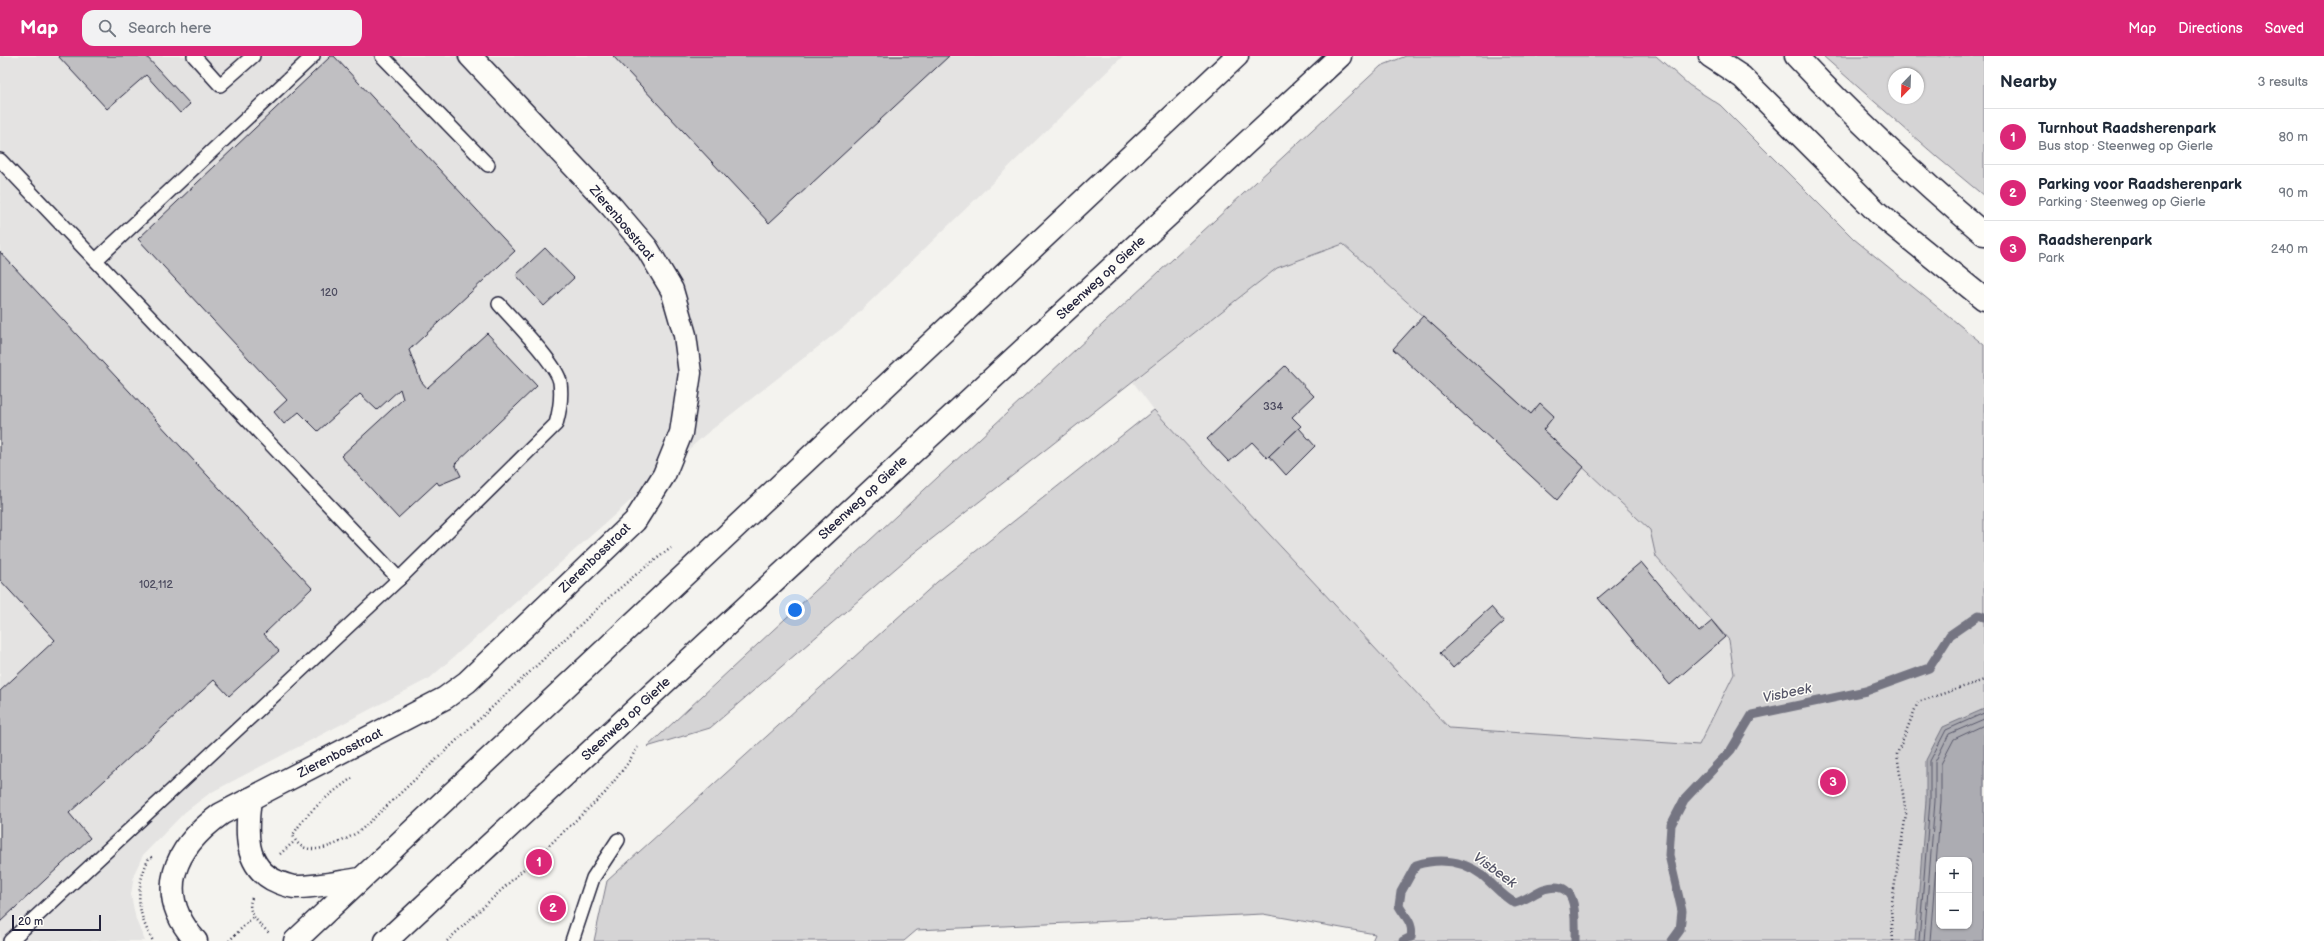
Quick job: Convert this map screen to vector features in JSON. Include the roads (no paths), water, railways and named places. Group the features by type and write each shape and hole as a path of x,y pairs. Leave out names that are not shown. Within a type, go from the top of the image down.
{"main road":[{"name":"Zierenbosstraat","path":"196,941 176,911 172,896 178,864 189,842 202,828 250,799 445,698 467,682 635,521 664,475 681,433 690,373 685,335 672,290 647,248 612,207 470,56"},
{"path":"295,941 1237,56"},
{"name":"Steenweg op Gierle","path":"386,941 1340,56"},
{"path":"1710,56 1742,77 1878,213 1984,299"},
{"path":"1732,56 1742,77"},
{"path":"1796,56 1841,104 1913,173 1984,234"},
{"path":"250,799 247,822 248,844 255,861 264,876 294,887 360,879"}],"lane":[{"path":"194,56 220,84 253,56"},
{"path":"96,260 313,56"},
{"path":"382,56 488,165"},
{"path":"0,160 399,579"},
{"path":"10,941 399,579 556,424 561,407 560,380 548,359 499,304"},
{"path":"572,941 593,878 618,840"}],"water":[{"path":"1984,709 1984,941 1915,941 1926,800 1926,760 1943,727"}],"waterway":[{"name":"Visbeek","path":"1672,941 1680,930 1682,911 1669,855 1671,825 1684,800 1731,750 1752,715 1866,691 1929,668 1950,635 1979,615 1984,617"},
{"name":"Visbeek","path":"1403,941 1411,937 1412,932 1410,924 1399,906 1401,892 1416,865 1442,861 1458,863 1474,870 1515,903 1544,889 1556,887 1564,889 1570,895 1575,912 1575,941"}],"place":[{"name":"Raadsherenpark","path":"1833,782"},
{"name":"Turnhout Raadsherenpark","path":"539,862"},
{"name":"Parking voor Raadsherenpark","path":"553,908"}]}
